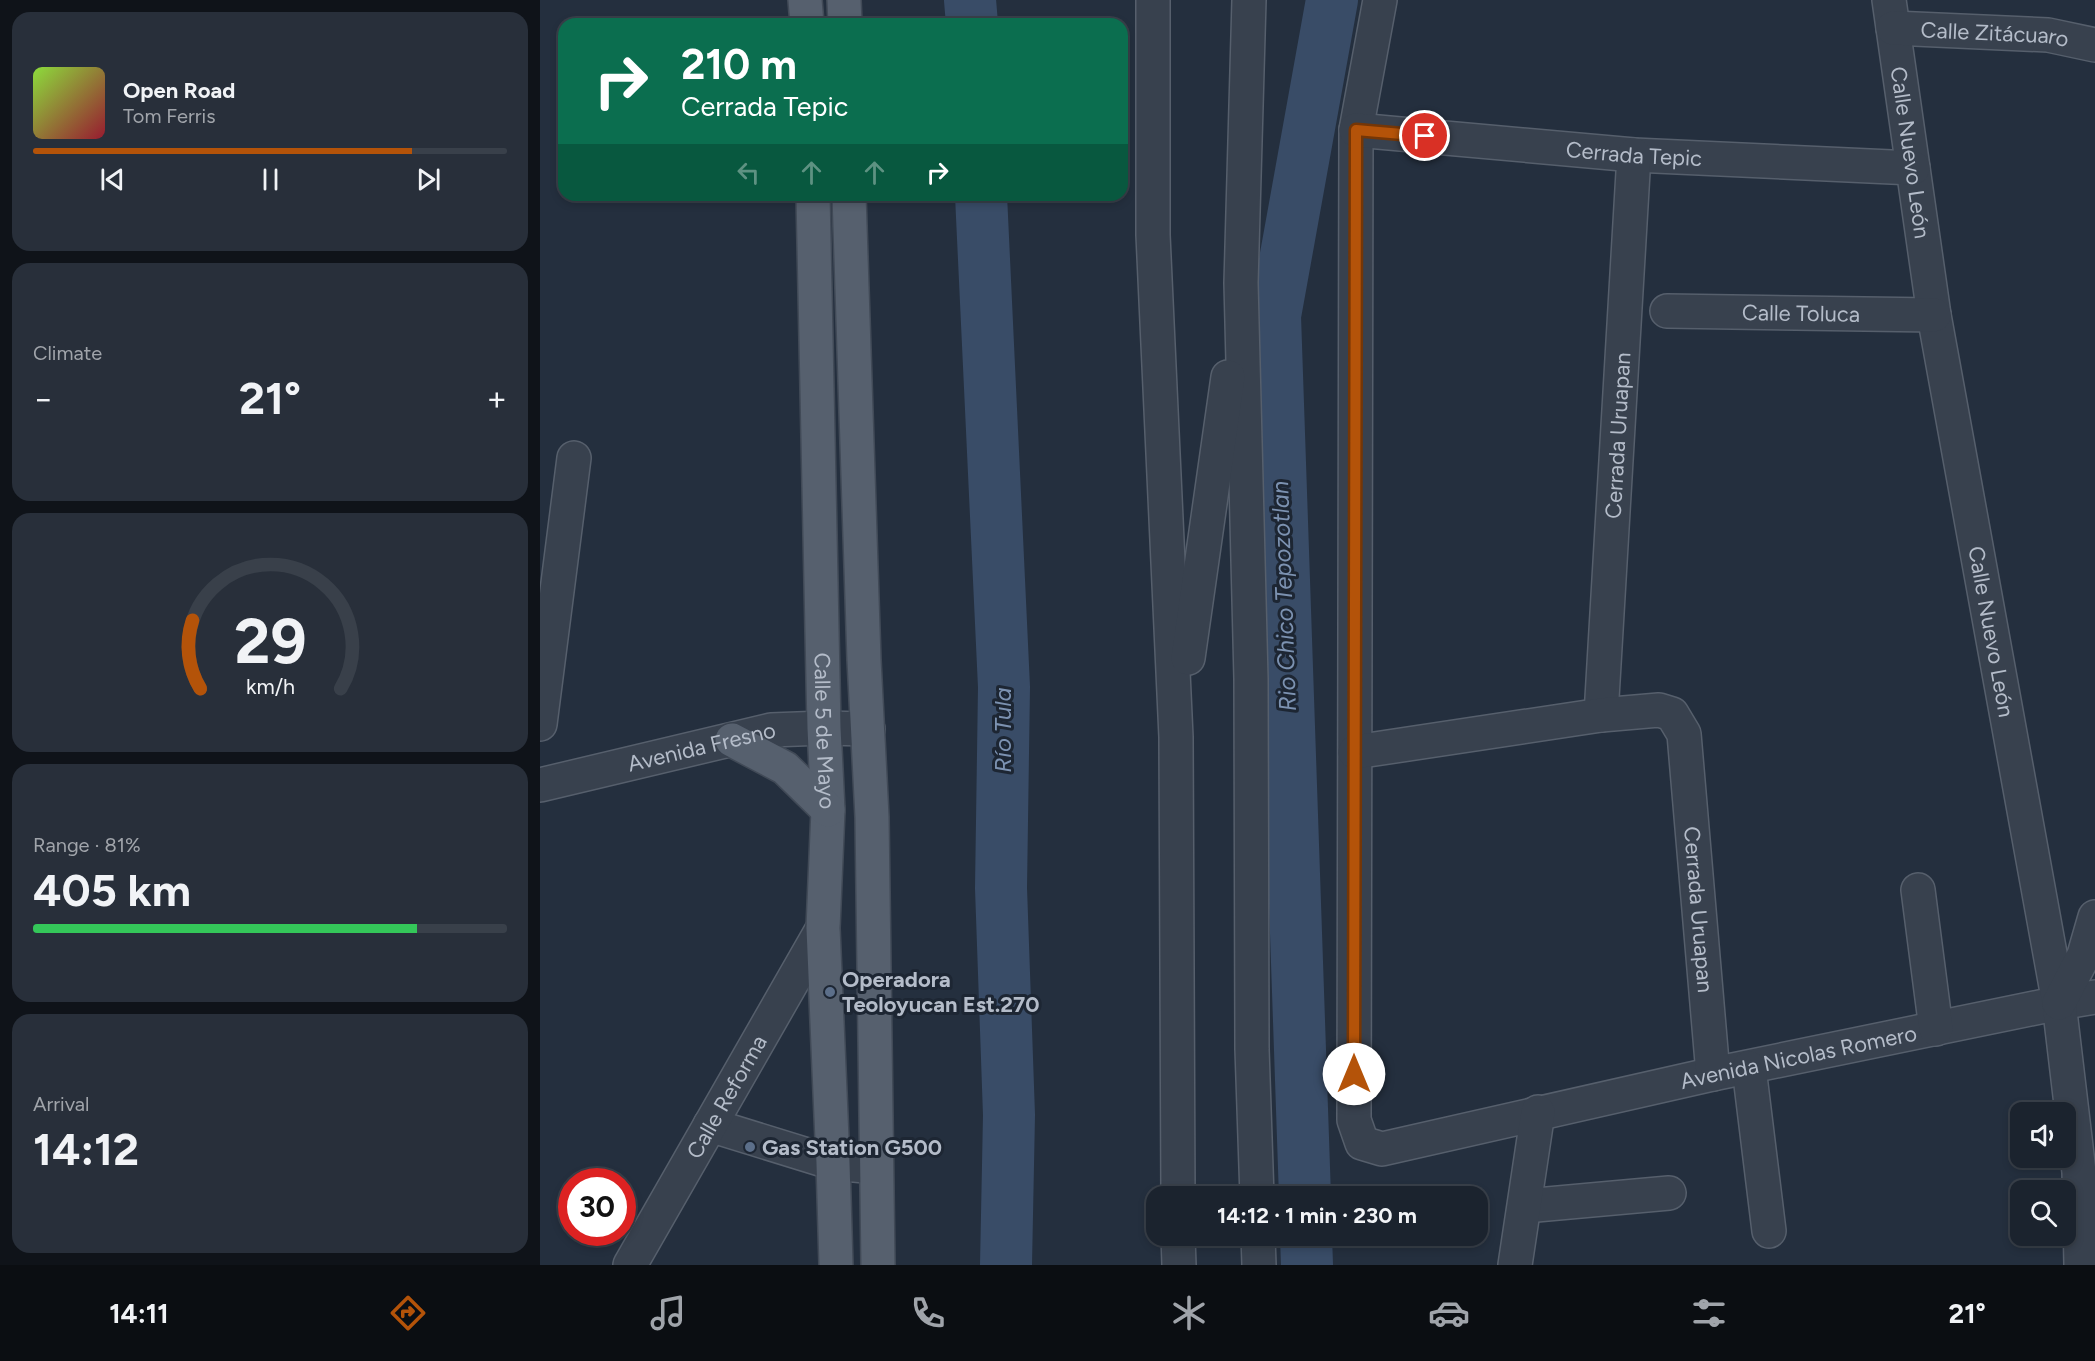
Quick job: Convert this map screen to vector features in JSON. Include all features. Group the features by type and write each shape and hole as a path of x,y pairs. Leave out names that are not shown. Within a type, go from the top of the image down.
{"main road":[{"path":"805,0 806,18"},
{"path":"844,0 845,18"},
{"name":"Calle 5 de Mayo","path":"813,201 824,728 828,810 822,928 836,1265"},
{"name":"Calle 5 de Mayo","path":"849,201 863,648 872,817 878,1265"},
{"path":"732,740 785,768 828,810"}],"street":[{"path":"1153,0 1153,235 1176,737 1178,1186"},
{"path":"1249,0 1241,282 1251,679 1252,1037 1257,1186"},
{"path":"1355,752 1356,130 1380,0"},
{"name":"Calle Zitácuaro","path":"1891,14 2048,35 2095,45"},
{"name":"Calle Nuevo León","path":"1891,14 1934,315 2060,1003 2079,1172 2081,1265"},
{"name":"Cerrada Tepic","path":"1356,130 1634,155 1913,168"},
{"name":"Cerrada Uruapan","path":"1601,715 1634,155"},
{"path":"1176,737 1241,282"},
{"name":"Calle Toluca","path":"1667,311 1934,315"},
{"path":"540,724 574,458"},
{"name":"Cerrada Uruapan","path":"1355,752 1601,715 1659,710 1672,714 1684,734 1713,1074"},
{"name":"Avenida Fresno","path":"540,785 771,730 868,729"},
{"name":"Avenida Nicolas Romero","path":"1355,752 1354,1120 1362,1143 1382,1149 1713,1074 2095,997"},
{"path":"1918,890 1936,1029"},
{"path":"2060,1003 2084,955 2095,917"},
{"name":"Calle Reforma","path":"630,1265 822,928"},
{"path":"1749,1068 1769,1232"},
{"path":"1515,1265 1538,1112"},
{"path":"710,1125 833,1163 876,1167"},
{"path":"1525,1206 1669,1193"},
{"path":"1178,1246 1179,1265"},
{"path":"1258,1246 1259,1265"}],"waterway":[{"name":"Río Tula","path":"970,0 972,18"},
{"name":"Rio Chico Tepozotlan","path":"1305,1186 1275,316 1332,0"},
{"name":"Río Tula","path":"981,201 1004,687 1001,888 1009,1115 1006,1265"},
{"name":"Rio Chico Tepozotlan","path":"1306,1246 1307,1265"}],"place":[{"name":"Operadora Teoloyucan Est.270","path":"830,992"},
{"name":"Gas Station G500","path":"750,1147"}],"route":[{"path":"1354,1074 1356,130 1425,136"}]}
